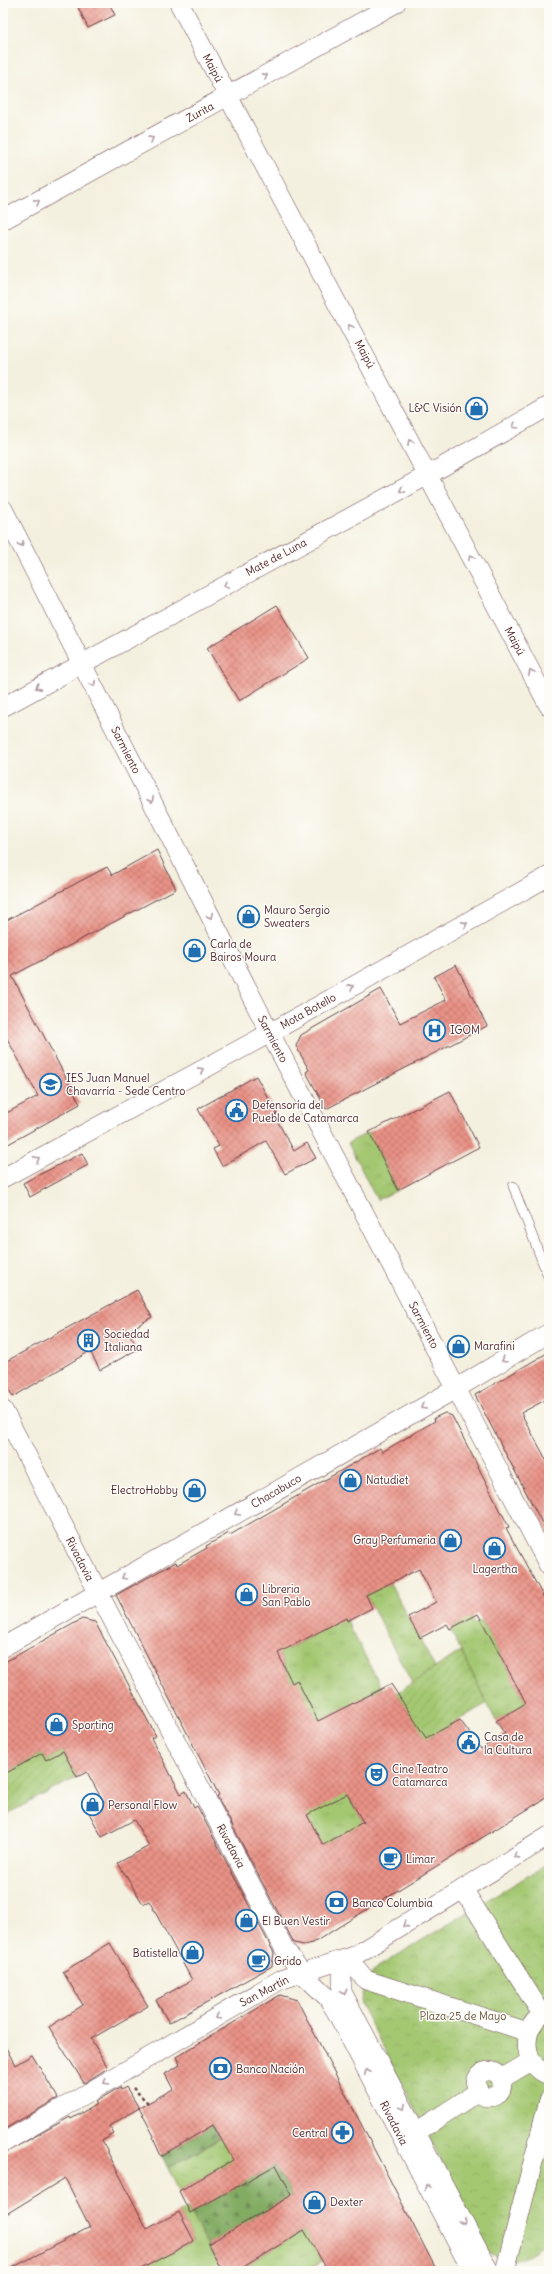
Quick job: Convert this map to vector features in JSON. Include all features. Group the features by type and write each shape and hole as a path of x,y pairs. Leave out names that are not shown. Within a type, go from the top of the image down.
{"street":[{"name":"Maipú","path":"179,3 549,706"},
{"name":"Zurita","path":"3,220 396,3"},
{"name":"Mate de Luna","path":"3,707 82,662 428,476 549,406"},
{"name":"Sarmiento","path":"3,509 270,1033 549,1566"},
{"name":"Mota Botello","path":"3,1178 270,1033 549,876"},
{"name":"Chacabuco","path":"3,1646 457,1388 549,1333"},
{"name":"Rivadavia","path":"3,1410 284,1948 302,1973 328,1998 337,2013 472,2271"},
{"name":"San Martín","path":"3,2143 280,1980 302,1973 355,1963 463,1889 549,1836"},
{"path":"463,1889 546,2013 534,2022 528,2032 528,2052 531,2061 537,2068 549,2075"},
{"name":"Rivadavia","path":"355,1963 342,1974 342,1992 489,2271"},
{"path":"355,1963 366,1980 528,2032"},
{"path":"424,2128 479,2091 476,2083 483,2073 491,2071 501,2079 531,2061"},
{"path":"504,2271 549,2100"}],"lane":[{"path":"513,1186 549,1279"}],"green space":[{"path":"369,1132 398,1190 377,1200 348,1143"},
{"path":"390,1583 435,1668 412,1683 366,1595"},
{"path":"335,1599 382,1688 318,1721 297,1681 292,1683 280,1656 275,1658 272,1651 284,1644 287,1649 322,1631"},
{"path":"471,1617 475,1624 481,1620 526,1703 496,1721 450,1629"},
{"path":"461,1651 487,1703 426,1740 397,1693"},
{"path":"308,1725 365,1825 346,1837 343,1833 323,1845 318,1836 299,1848"},
{"path":"63,1751 77,1777 3,1816 3,1775 42,1753 46,1760"},
{"name":"Plaza 25 de Mayo","path":"549,1863 549,2242 526,2256 508,2259 489,2253 360,2003 366,1980 378,1967"},
{"path":"213,2125 220,2138 168,2168 161,2156"},
{"path":"225,2136 237,2158 179,2191 168,2168"},
{"path":"275,2165 292,2195 208,2245 190,2213"},
{"path":"187,2208 222,2271 137,2271 194,2241 179,2212"},
{"path":"339,2209 315,2249 322,2261 304,2271 237,2271"}],"building":[{"path":"76,3 109,3 115,15 88,28"},
{"path":"277,605 309,658 239,701 207,648"},
{"path":"157,850 176,889 12,976 80,1104 3,1147 3,1115 38,1096 3,1031 3,922 107,867 112,875"},
{"name":"IGOM","path":"456,965 487,1026 326,1109 306,1072 309,1070 296,1046 301,1035 381,989 400,1023 446,1000 434,977"},
{"path":"256,1076 277,1114 274,1115 294,1151 307,1143 316,1158 285,1174 266,1141 222,1166 213,1149 219,1146 198,1109"},
{"path":"450,1091 479,1147 398,1190 369,1132"},
{"path":"82,1153 88,1165 30,1197 23,1183"},
{"name":"Sociedad Italiana","path":"137,1290 152,1317 128,1331 138,1349 100,1370 90,1351 13,1397 3,1379 3,1363"},
{"path":"549,1352 549,1398 521,1413 549,1465 549,1536 475,1395"},
{"path":"445,1413 452,1416 509,1527 506,1528 549,1607 549,1796 313,1943 304,1945 294,1943 217,1796 219,1795 116,1595 176,1562 177,1565 207,1548 206,1546 229,1533 230,1535 380,1448 382,1452 435,1421 434,1418","holes":["419,1569 436,1602 408,1617 420,1638 447,1624 450,1629 478,1614 526,1703 496,1721 505,1734 481,1749 460,1720 426,1738 391,1684 318,1721 297,1680 292,1683 278,1653 346,1618 347,1621 372,1608 366,1595","347,1794 363,1822 323,1845 307,1815"]},
{"path":"82,1619 95,1622 156,1736 151,1738 181,1794 186,1791 194,1808 197,1806 274,1953 272,1966 169,2023 156,2000 192,1980 149,1901 143,1904 118,1863 149,1846 134,1820 102,1837 88,1811 104,1803 87,1772 77,1777 63,1751 46,1760 42,1753 3,1775 3,1663"},
{"path":"110,1943 148,2006 91,2039 108,2068 84,2083 49,2027 83,2005 63,1972"},
{"path":"280,1995 297,2000 437,2271 328,2271 304,2230 237,2271 222,2271 208,2244 292,2195 276,2165 190,2213 179,2191 233,2160 213,2125 161,2156 153,2138 154,2136 139,2108 173,2089 165,2074 180,2065 176,2057"},
{"path":"3,2042 15,2065 32,2055 58,2098 3,2130"},
{"path":"120,2087 121,2090 126,2087 139,2108 109,2126 114,2134 102,2141 147,2229 179,2212 194,2241 137,2271 6,2271 90,2227 65,2178 3,2216 3,2154 70,2117 71,2119 97,2104 95,2102"}],"place":[{"name":"L&C Visión","path":"477,408"},
{"name":"Mauro Sergio Sweaters","path":"249,916"},
{"name":"Carla de Bairos Moura","path":"195,950"},
{"name":"IGOM","path":"434,1030"},
{"name":"IES Juan Manuel Chavarría - Sede Centro","path":"51,1084"},
{"name":"Defensoría del Pueblo de Catamarca","path":"237,1111"},
{"name":"Sociedad Italiana","path":"89,1340"},
{"name":"Marafini","path":"459,1346"},
{"name":"Natudiet","path":"350,1480"},
{"name":"ElectroHobby","path":"194,1490"},
{"name":"Gray Perfumeria","path":"451,1540"},
{"name":"Lagertha","path":"495,1549"},
{"name":"Libreria San Pablo","path":"247,1595"},
{"name":"Sporting","path":"57,1725"},
{"name":"Casa de la Cultura","path":"469,1743"},
{"name":"Cine Teatro Catamarca","path":"377,1775"},
{"name":"Personal Flow","path":"92,1805"},
{"name":"Limar","path":"391,1859"},
{"name":"Banco Columbia","path":"336,1903"},
{"name":"El Buen Vestir","path":"247,1921"},
{"name":"Batistella","path":"193,1953"},
{"name":"Grido","path":"258,1961"},
{"name":"Banco Nación","path":"221,2069"},
{"name":"Central","path":"343,2133"},
{"name":"Dexter","path":"315,2202"}]}
